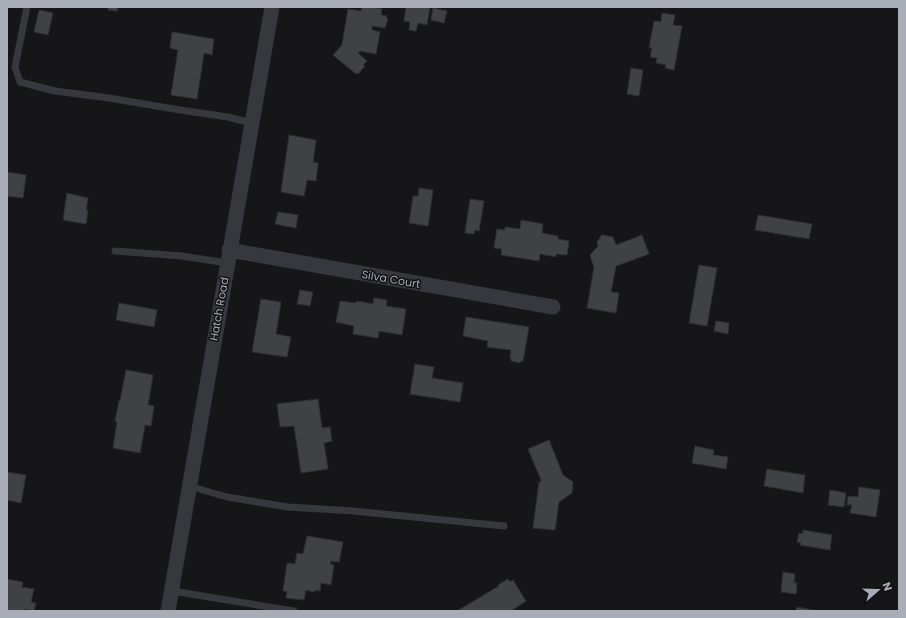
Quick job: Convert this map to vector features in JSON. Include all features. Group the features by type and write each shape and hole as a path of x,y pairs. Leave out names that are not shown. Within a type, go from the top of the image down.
{"street":[{"name":"Hatch Road","path":"168,611 272,7"},
{"name":"Silva Court","path":"228,257 553,307"}],"lane":[{"path":"27,7 15,67 20,82 55,91 228,117 251,123"},
{"path":"115,251 182,256 228,257"},
{"path":"189,486 227,497 288,507 352,511 504,526"},
{"path":"172,591 294,611"}],"building":[{"path":"108,7 118,7 117,11 108,10"},
{"path":"362,7 382,9 381,15 387,16 386,18 388,19 385,28 372,26 372,30 380,32 376,54 360,51 358,53 367,61 363,65 365,66 358,74 356,74 333,55 342,45 348,9 361,11"},
{"path":"406,7 430,7 427,25 418,23 416,31 409,30 410,22 404,21"},
{"path":"433,8 447,11 444,23 431,20"},
{"path":"39,10 53,13 48,35 34,32"},
{"path":"662,13 675,15 673,25 682,26 674,70 665,68 666,65 656,63 657,58 650,57 652,48 649,48 654,21 661,22"},
{"path":"172,32 214,39 212,55 204,53 197,99 171,95 178,50 170,48"},
{"path":"631,68 643,70 639,96 627,94"},
{"path":"289,135 316,140 313,162 318,163 316,181 307,180 304,196 281,192"},
{"path":"7,172 26,175 23,198 7,196"},
{"path":"419,188 433,190 428,226 409,223 413,196 418,196"},
{"path":"67,193 88,198 86,224 63,220"},
{"path":"470,199 484,201 479,231 475,230 474,234 465,233"},
{"path":"278,212 298,215 296,228 275,224"},
{"path":"758,215 812,224 809,239 755,230"},
{"path":"521,220 543,224 542,233 558,236 558,239 569,241 567,255 556,254 556,257 540,254 539,261 501,255 502,249 494,248 497,229 505,230 505,227 520,229"},
{"path":"602,235 613,237 616,245 642,235 649,254 616,266 611,292 619,293 616,313 587,308 594,267 590,255 598,246 597,242"},
{"path":"699,265 717,268 707,326 689,323"},
{"path":"300,290 313,292 310,306 297,304"},
{"path":"374,298 387,300 386,306 406,309 402,335 379,331 378,338 353,334 354,326 336,322 340,301 356,303 357,301 373,304"},
{"path":"261,299 281,302 276,334 291,337 287,357 252,352"},
{"path":"119,303 157,310 154,327 116,320"},
{"path":"466,317 529,327 523,361 520,363 511,361 511,350 487,347 488,341 463,336"},
{"path":"716,321 729,323 728,334 714,331"},
{"path":"415,364 434,367 432,378 463,383 460,402 410,394"},
{"path":"126,370 153,375 148,405 154,406 151,426 145,425 140,453 113,448 117,422 115,421"},
{"path":"318,399 322,428 330,427 332,441 324,443 328,469 301,473 294,426 280,427 277,404"},
{"path":"549,440 563,475 573,482 572,493 559,502 555,530 533,528 539,482 541,482 541,480 528,449"},
{"path":"695,446 714,450 713,455 728,457 726,469 692,463"},
{"path":"767,469 805,475 803,493 764,486"},
{"path":"7,472 26,475 21,503 7,500"},
{"path":"859,487 880,490 876,517 850,513 852,505 847,505 848,496 858,497"},
{"path":"830,490 846,493 844,507 828,505"},
{"path":"803,530 832,535 830,550 800,545 801,543 797,542 799,533 803,534"},
{"path":"307,536 343,542 339,562 331,561 330,564 334,565 331,585 321,583 320,591 315,590 314,592 306,590 304,600 286,598 287,591 283,591 287,563 295,564 297,553 303,554"},
{"path":"783,572 795,574 794,583 797,583 796,594 781,592"},
{"path":"7,579 23,582 22,587 34,589 31,602 36,603 34,611 25,609 25,611 7,611"},
{"path":"508,579 510,582 513,580 526,601 511,611 457,611 499,586 498,585"},
{"path":"797,607 813,610 813,611 796,611"}]}
